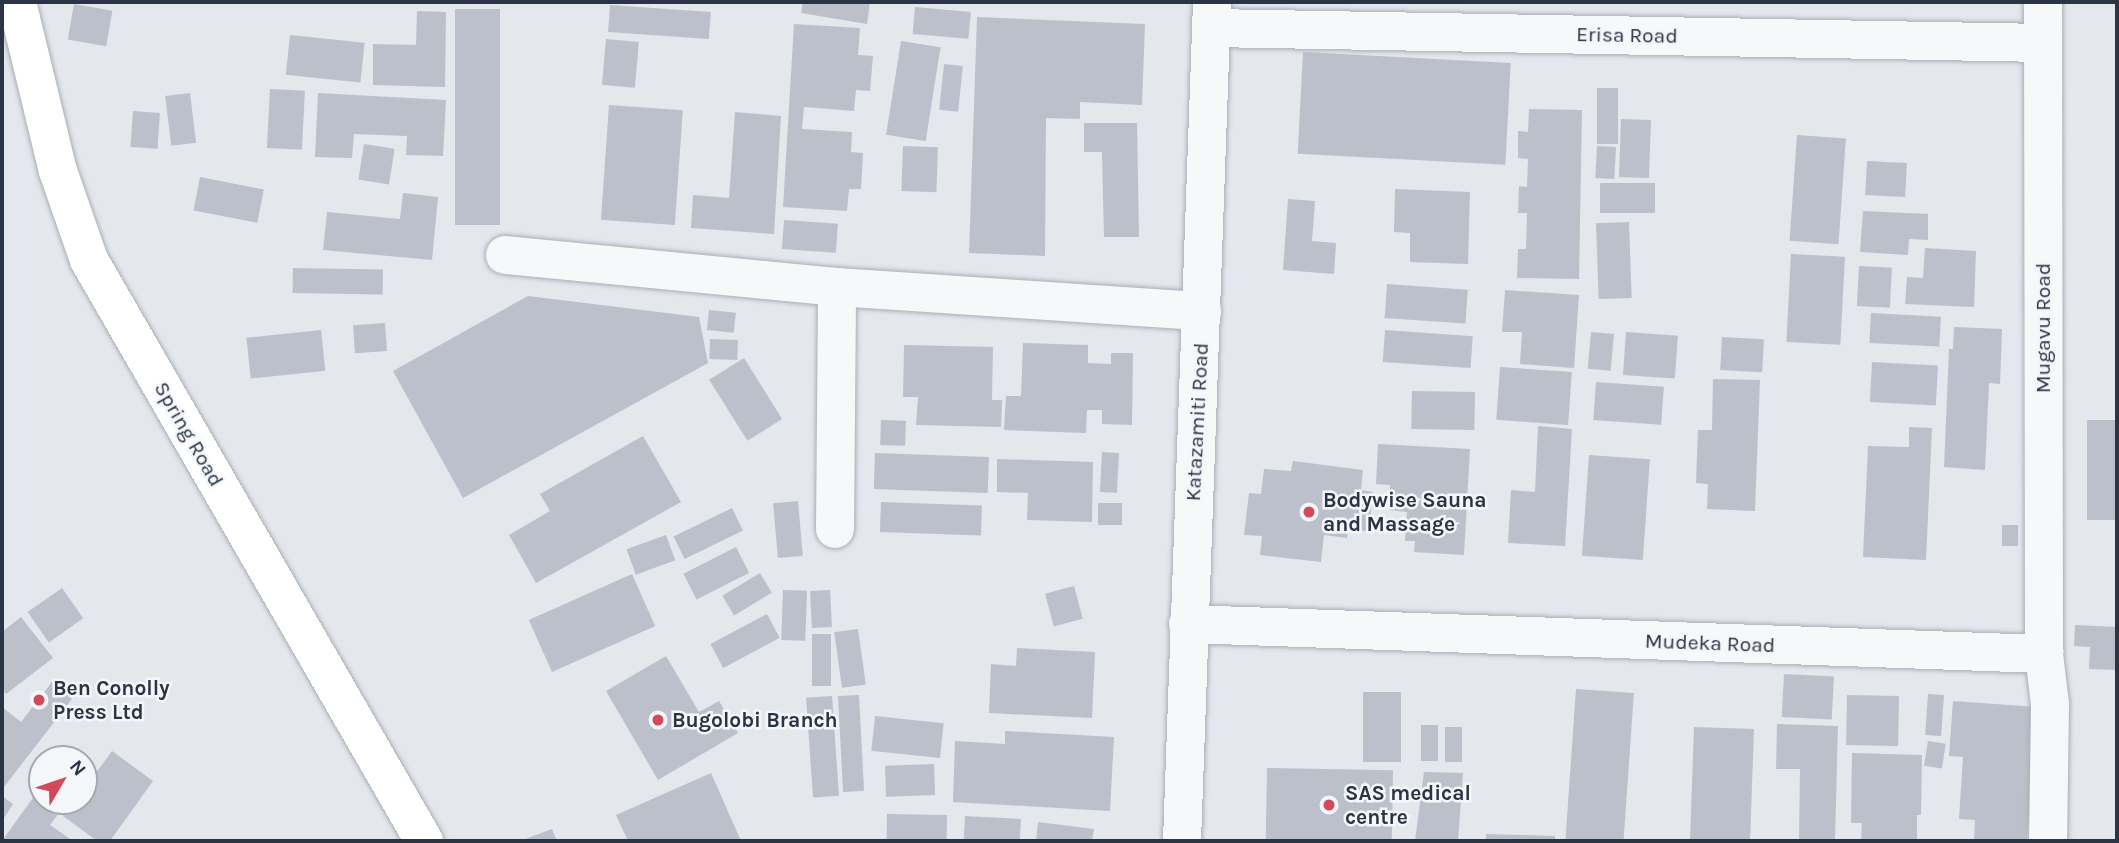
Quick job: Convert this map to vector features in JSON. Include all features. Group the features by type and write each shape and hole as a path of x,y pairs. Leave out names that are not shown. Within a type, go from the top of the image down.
{"main road":[{"name":"Spring Road","path":"17,2 58,171 89,260 424,841"}],"street":[{"name":"Mugavu Road","path":"2043,2 2044,654"},
{"name":"Erisa Road","path":"1212,15 2042,43"},
{"name":"Katazamiti Road","path":"1182,841 1212,15"},
{"path":"505,255 837,287 1202,311"},
{"path":"835,529 837,287"},
{"name":"Mudeka Road","path":"1188,624 2044,654"},
{"path":"2044,654 2050,704 2048,841"}],"building":[{"path":"803,2 870,2 867,24 801,13"},
{"path":"74,4 112,11 106,46 68,39"},
{"path":"610,5 711,12 709,39 608,32"},
{"path":"915,7 971,12 968,39 913,34"},
{"path":"455,9 500,9 500,225 455,225"},
{"path":"417,11 446,12 445,87 373,85 373,44 416,45"},
{"path":"977,17 1145,24 1142,105 1080,102 1080,119 1046,118 1045,256 969,253"},
{"path":"794,24 860,28 858,55 873,56 870,91 856,90 854,111 804,107 802,129 852,132 851,152 863,153 861,189 849,189 847,211 783,207"},
{"path":"290,35 365,43 360,83 286,75"},
{"path":"606,39 639,42 635,88 602,85"},
{"path":"901,41 941,47 926,141 886,135"},
{"path":"1303,52 1511,63 1505,165 1298,154"},
{"path":"944,64 963,66 958,112 939,110"},
{"path":"1597,88 1618,88 1618,144 1597,144"},
{"path":"270,89 305,91 302,150 267,148"},
{"path":"190,93 196,143 171,146 165,96"},
{"path":"318,93 446,100 443,156 406,155 407,136 354,134 352,158 315,157"},
{"path":"609,105 683,110 675,225 601,220"},
{"path":"1529,109 1582,110 1579,279 1517,278 1518,249 1526,249 1527,213 1518,213 1519,186 1527,187 1528,159 1518,158 1518,131 1528,132"},
{"path":"133,111 160,113 157,149 130,147"},
{"path":"735,112 781,116 774,234 691,228 693,195 729,198"},
{"path":"1621,119 1651,120 1649,178 1619,177"},
{"path":"1084,123 1137,123 1139,237 1104,237 1102,152 1084,152"},
{"path":"1797,135 1846,138 1838,244 1790,241"},
{"path":"364,144 395,149 389,184 358,180"},
{"path":"903,146 938,147 936,192 901,191"},
{"path":"1597,146 1616,147 1614,179 1595,178"},
{"path":"1867,161 1907,163 1905,197 1865,195"},
{"path":"200,177 264,189 257,223 194,210"},
{"path":"1600,183 1655,183 1655,213 1600,213"},
{"path":"1395,189 1470,192 1468,264 1410,262 1410,233 1394,232"},
{"path":"403,193 438,197 432,260 323,250 327,212 400,219"},
{"path":"1288,199 1315,201 1312,241 1336,243 1334,274 1283,270"},
{"path":"1863,211 1928,214 1928,240 1909,239 1908,255 1860,252"},
{"path":"784,220 838,224 836,253 782,249"},
{"path":"1629,222 1632,298 1599,299 1596,223"},
{"path":"1925,248 1976,251 1974,307 1905,304 1907,277 1923,278"},
{"path":"1791,254 1845,257 1840,345 1786,342"},
{"path":"1859,266 1892,268 1890,308 1857,306"},
{"path":"293,268 383,270 383,295 293,293"},
{"path":"1387,284 1468,290 1465,324 1385,318"},
{"path":"1505,290 1579,295 1574,368 1520,364 1522,332 1502,332"},
{"path":"528,296 699,317 708,363 463,498 393,371"},
{"path":"709,310 736,313 734,333 707,330"},
{"path":"1871,313 1941,317 1939,347 1869,343"},
{"path":"385,323 387,351 355,353 353,325"},
{"path":"1954,327 2002,329 2000,384 1989,383 1985,470 1944,467 1949,349 1953,349"},
{"path":"321,330 325,371 251,379 246,338"},
{"path":"1385,330 1473,336 1471,368 1383,362"},
{"path":"1591,332 1614,334 1611,371 1588,369"},
{"path":"1626,332 1678,336 1675,379 1623,375"},
{"path":"1722,337 1764,339 1762,372 1720,370"},
{"path":"710,339 738,340 737,360 709,359"},
{"path":"1023,343 1088,345 1088,363 1111,364 1111,353 1133,353 1132,425 1102,424 1102,410 1087,410 1086,433 1004,430 1006,396 1021,396"},
{"path":"904,345 993,347 992,400 1002,400 1001,427 916,425 918,397 903,397"},
{"path":"744,358 782,419 747,441 709,380"},
{"path":"1872,362 1938,365 1936,405 1870,402"},
{"path":"1500,367 1572,372 1568,425 1496,420"},
{"path":"1713,379 1760,380 1755,511 1707,509 1708,484 1696,483 1698,430 1712,430"},
{"path":"1596,382 1664,387 1661,425 1593,420"},
{"path":"1412,391 1475,392 1474,430 1411,429"},
{"path":"881,420 906,421 905,446 880,445"},
{"path":"2087,420 2117,420 2117,520 2087,520"},
{"path":"1538,426 1572,429 1565,546 1508,543 1511,490 1535,492"},
{"path":"1909,427 1932,428 1926,560 1863,557 1868,446 1909,447"},
{"path":"643,436 681,502 536,583 509,535 550,511 540,494"},
{"path":"1378,444 1470,449 1464,555 1414,552 1415,541 1405,541 1407,512 1389,510 1390,485 1376,484"},
{"path":"1102,452 1119,453 1117,493 1100,492"},
{"path":"875,453 989,457 988,493 874,489"},
{"path":"1589,455 1650,459 1643,560 1582,556"},
{"path":"997,459 1093,462 1092,522 1027,520 1028,493 997,492"},
{"name":"Bodywise Sauna and Massage","path":"1293,461 1363,470 1361,490 1373,492 1369,531 1348,530 1347,538 1324,535 1321,562 1260,555 1262,536 1244,535 1249,493 1261,494 1264,469 1291,471"},
{"path":"798,501 803,556 778,558 773,503"},
{"path":"881,502 982,506 981,536 880,532"},
{"path":"1098,503 1122,503 1122,525 1098,525"},
{"path":"732,508 743,530 685,559 674,536"},
{"path":"2002,525 2018,525 2018,546 2002,546"},
{"path":"666,535 675,560 636,575 627,549"},
{"path":"736,547 749,573 697,600 683,574"},
{"path":"760,573 772,593 734,615 722,596"},
{"path":"632,574 655,626 552,672 529,620"},
{"path":"1074,586 1083,619 1054,627 1045,594"},
{"path":"62,588 83,618 49,642 28,612"},
{"path":"783,590 807,591 805,641 781,640"},
{"path":"830,590 832,627 812,628 810,591"},
{"path":"767,614 780,638 723,668 710,644"},
{"path":"21,617 53,658 6,694 2,688 2,632"},
{"path":"2075,625 2117,627 2117,670 2089,669 2090,647 2074,646"},
{"path":"858,629 866,684 842,688 834,632"},
{"path":"812,634 831,634 831,686 812,686"},
{"path":"1017,648 1095,652 1092,718 989,713 991,664 1016,666"},
{"path":"666,656 699,712 719,701 738,733 658,780 606,691"},
{"path":"1784,674 1834,677 1832,720 1782,717"},
{"path":"52,682 72,699 36,745 28,745 28,756 4,787 2,707 21,722"},
{"path":"1576,689 1634,693 1624,841 1565,841"},
{"path":"1363,692 1401,692 1401,762 1363,762"},
{"path":"1928,694 1944,695 1941,736 1925,735"},
{"path":"859,695 864,791 843,792 838,696"},
{"path":"1847,695 1899,696 1898,746 1846,745"},
{"path":"832,696 839,796 813,798 806,698"},
{"path":"1953,701 2036,707 2027,841 1974,841 1975,820 1959,819 1963,757 1949,756"},
{"path":"875,716 944,723 940,758 871,751"},
{"path":"1777,724 1838,726 1835,841 1799,839 1800,769 1776,769"},
{"path":"1421,725 1438,725 1438,761 1421,761"},
{"path":"1445,727 1462,727 1462,762 1445,762"},
{"path":"1694,727 1754,729 1750,841 1690,841"},
{"path":"1005,731 1114,737 1110,811 953,802 955,741 1005,744"},
{"path":"1928,741 1946,744 1942,769 1924,766"},
{"path":"112,751 153,781 110,841 97,841 63,816 98,815 98,770"},
{"path":"1852,753 1922,755 1921,815 1917,815 1917,841 1861,841 1862,823 1851,823"},
{"path":"934,764 935,795 886,797 885,766"},
{"name":"SAS medical centre","path":"1267,768 1393,770 1392,841 1266,839"},
{"name":"SAS medical centre","path":"1424,772 1463,773 1458,841 1415,841"},
{"path":"711,773 741,841 628,841 616,815"},
{"path":"2,796 13,804 2,821"},
{"path":"28,805 28,815 58,815 50,825 73,841 2,841"},
{"path":"887,814 947,815 947,841 887,841"},
{"path":"965,816 1021,819 1020,841 964,841"},
{"path":"1038,822 1094,829 1092,841 1036,841"},
{"path":"552,829 557,841 520,841"},
{"path":"1486,834 1555,836 1555,841 1486,841"}],"place":[{"name":"Bodywise Sauna and Massage","path":"1309,512"},
{"name":"Ben Conolly Press Ltd","path":"39,700"},
{"name":"Bugolobi Branch","path":"658,720"},
{"name":"SAS medical centre","path":"1329,805"}]}
